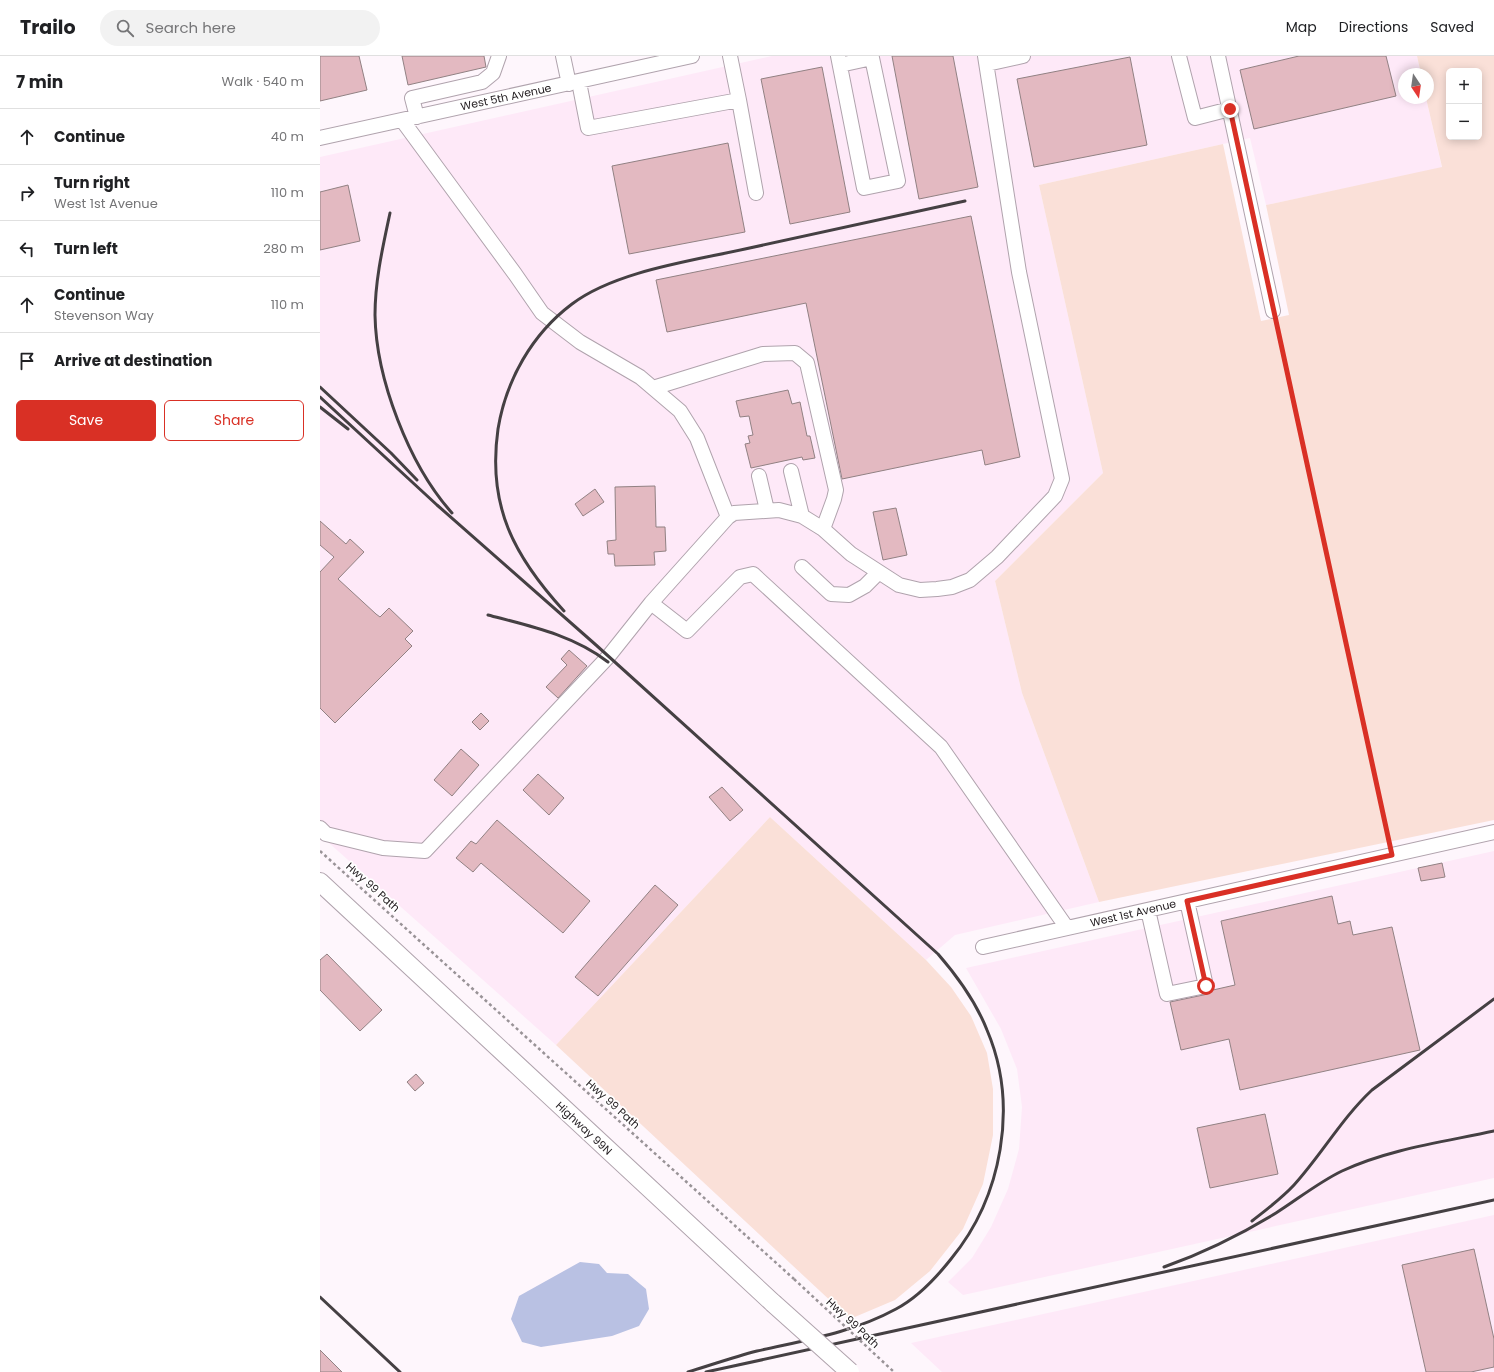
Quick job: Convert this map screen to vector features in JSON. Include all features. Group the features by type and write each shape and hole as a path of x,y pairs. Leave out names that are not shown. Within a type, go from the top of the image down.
{"main road":[{"name":"Highway 99N","path":"320,882 773,1303 850,1372"}],"street":[{"path":"417,117 412,98 482,82 493,73 499,56"},
{"path":"563,56 574,83 588,128 739,100"},
{"name":"West 5th Avenue","path":"320,138 692,56"},
{"path":"730,56 756,193"},
{"path":"322,834 383,848 425,851 605,660 651,603 728,517 734,513 779,510 802,516 823,529 851,554 899,585 920,590 952,587 970,580 997,557 1056,496 1062,479 1019,272 986,60 1023,56"},
{"path":"1179,56 1196,118 1230,109"},
{"path":"1218,56 1273,311"},
{"path":"872,58 898,181 864,188 839,60 872,58"},
{"path":"482,82 487,102"},
{"path":"449,90 454,109"},
{"path":"402,120 516,274 542,313 580,342 640,377 680,411 697,438 728,517"},
{"path":"653,388 763,354 795,353 807,363 836,490 823,529"},
{"path":"791,471 802,516"},
{"path":"759,476 767,510"},
{"path":"802,567 831,594 849,595 864,586 879,572"},
{"path":"651,603 687,631 740,577 753,574 941,747 1067,928"},
{"name":"West 1st Avenue","path":"983,947 1494,832"},
{"path":"1148,910 1167,994 1206,986 1187,901"}],"path":[{"path":"1273,311 1392,855"},
{"name":"Hwy 99 Path","path":"320,851 794,1279 894,1372"}],"shaded area":[{"path":"772,56 1417,56 1420,68 1398,68 1398,104 1427,104 1442,168 1266,205 1250,138 1039,185 1103,473 995,581 1022,693 1099,902 955,935 926,960 770,817 556,1045 320,835 320,157"},
{"path":"1417,56 1494,56 1494,820 1099,902 1022,693 995,581 1103,473 1039,185 1223,144 1261,321 1289,315 1266,205 1442,167 1427,104 1434,104 1434,68 1420,68"},
{"path":"770,817 926,960 951,987 971,1016 987,1053 993,1089 993,1135 983,1184 963,1229 930,1271 895,1300 850,1319 556,1045"},
{"path":"1494,851 1494,1178 963,1295 948,1282 972,1258 991,1227 1008,1189 1019,1149 1022,1107 1017,1069 1001,1029 966,968"},
{"path":"1494,1215 1494,1372 942,1372 911,1343"}],"water":[{"path":"580,1262 599,1264 607,1273 628,1274 646,1289 649,1309 639,1326 612,1336 541,1347 522,1342 511,1319 519,1296"}],"building":[{"path":"320,56 359,56 367,90 320,101"},
{"path":"402,56 484,56 486,67 408,85"},
{"path":"892,56 953,56 978,187 919,199"},
{"path":"1299,56 1386,56 1396,96 1254,129 1240,70"},
{"path":"1130,57 1147,145 1034,167 1017,79"},
{"path":"822,67 850,212 790,224 761,79"},
{"path":"728,143 745,232 629,254 612,166"},
{"path":"348,185 360,241 320,250 320,192"},
{"path":"971,216 1020,457 985,465 982,450 842,479 806,303 667,332 656,280"},
{"path":"788,390 792,404 800,402 807,436 810,436 815,458 803,460 802,457 751,468 745,444 750,443 748,436 753,435 749,416 740,417 736,401"},
{"path":"655,486 656,527 665,527 666,551 654,552 655,565 615,566 614,554 608,554 607,541 616,540 615,487"},
{"path":"595,489 604,502 583,516 575,504"},
{"path":"896,508 907,555 883,560 873,512"},
{"path":"320,521 346,544 350,539 364,552 338,579 380,617 389,608 413,631 405,639 412,646 335,723 320,708 320,572 334,557 320,545"},
{"path":"569,650 587,666 558,698 546,687 567,665 561,659"},
{"path":"481,713 489,721 480,730 472,722"},
{"path":"461,749 479,765 452,796 434,780"},
{"path":"538,774 564,798 549,815 523,790"},
{"path":"722,787 743,810 730,821 709,797"},
{"path":"497,820 590,901 563,933 481,863 473,872 456,858 471,841 476,844"},
{"path":"1442,863 1445,877 1421,881 1418,868"},
{"path":"655,885 678,905 598,996 575,977"},
{"path":"1332,896 1338,924 1350,921 1353,935 1392,927 1420,1050 1240,1090 1229,1039 1181,1050 1170,1002 1208,994 1213,990 1235,985 1221,921"},
{"path":"327,954 382,1010 360,1031 320,990 320,960"},
{"path":"416,1074 424,1083 415,1091 407,1082"},
{"path":"1265,1114 1278,1174 1210,1188 1197,1128"},
{"path":"1474,1249 1494,1339 1494,1367 1471,1372 1426,1372 1402,1265"},
{"path":"320,1350 342,1372 320,1372"}],"railway":[{"path":"564,611 546,591 518,550 508,528 501,506 497,482 496,457 498,429 507,393 523,359 545,329 572,304 610,283 632,275 679,263 965,201"},
{"path":"390,213 380,263 375,302 377,340 381,366 388,393 409,446 436,493 452,513"},
{"path":"320,387 391,453 417,480"},
{"path":"320,397 437,505 596,645 938,954 966,990 978,1010 987,1030 997,1059 1002,1089 1003,1119 1000,1149 993,1179 983,1208 969,1234 939,1273 926,1287 904,1304 862,1324 828,1335 748,1353 688,1372"},
{"path":"320,407 348,429"},
{"path":"488,615 551,632 580,645 608,662"},
{"path":"1252,1221 1279,1200 1294,1185 1351,1112 1372,1090 1494,999"},
{"path":"1164,1267 1207,1250 1249,1229 1325,1180 1360,1163 1416,1147 1494,1131"},
{"path":"706,1372 1494,1200"},
{"path":"320,1297 400,1372"}],"route":[{"path":"1206,986 1187,901 1392,855 1230,109"}]}
